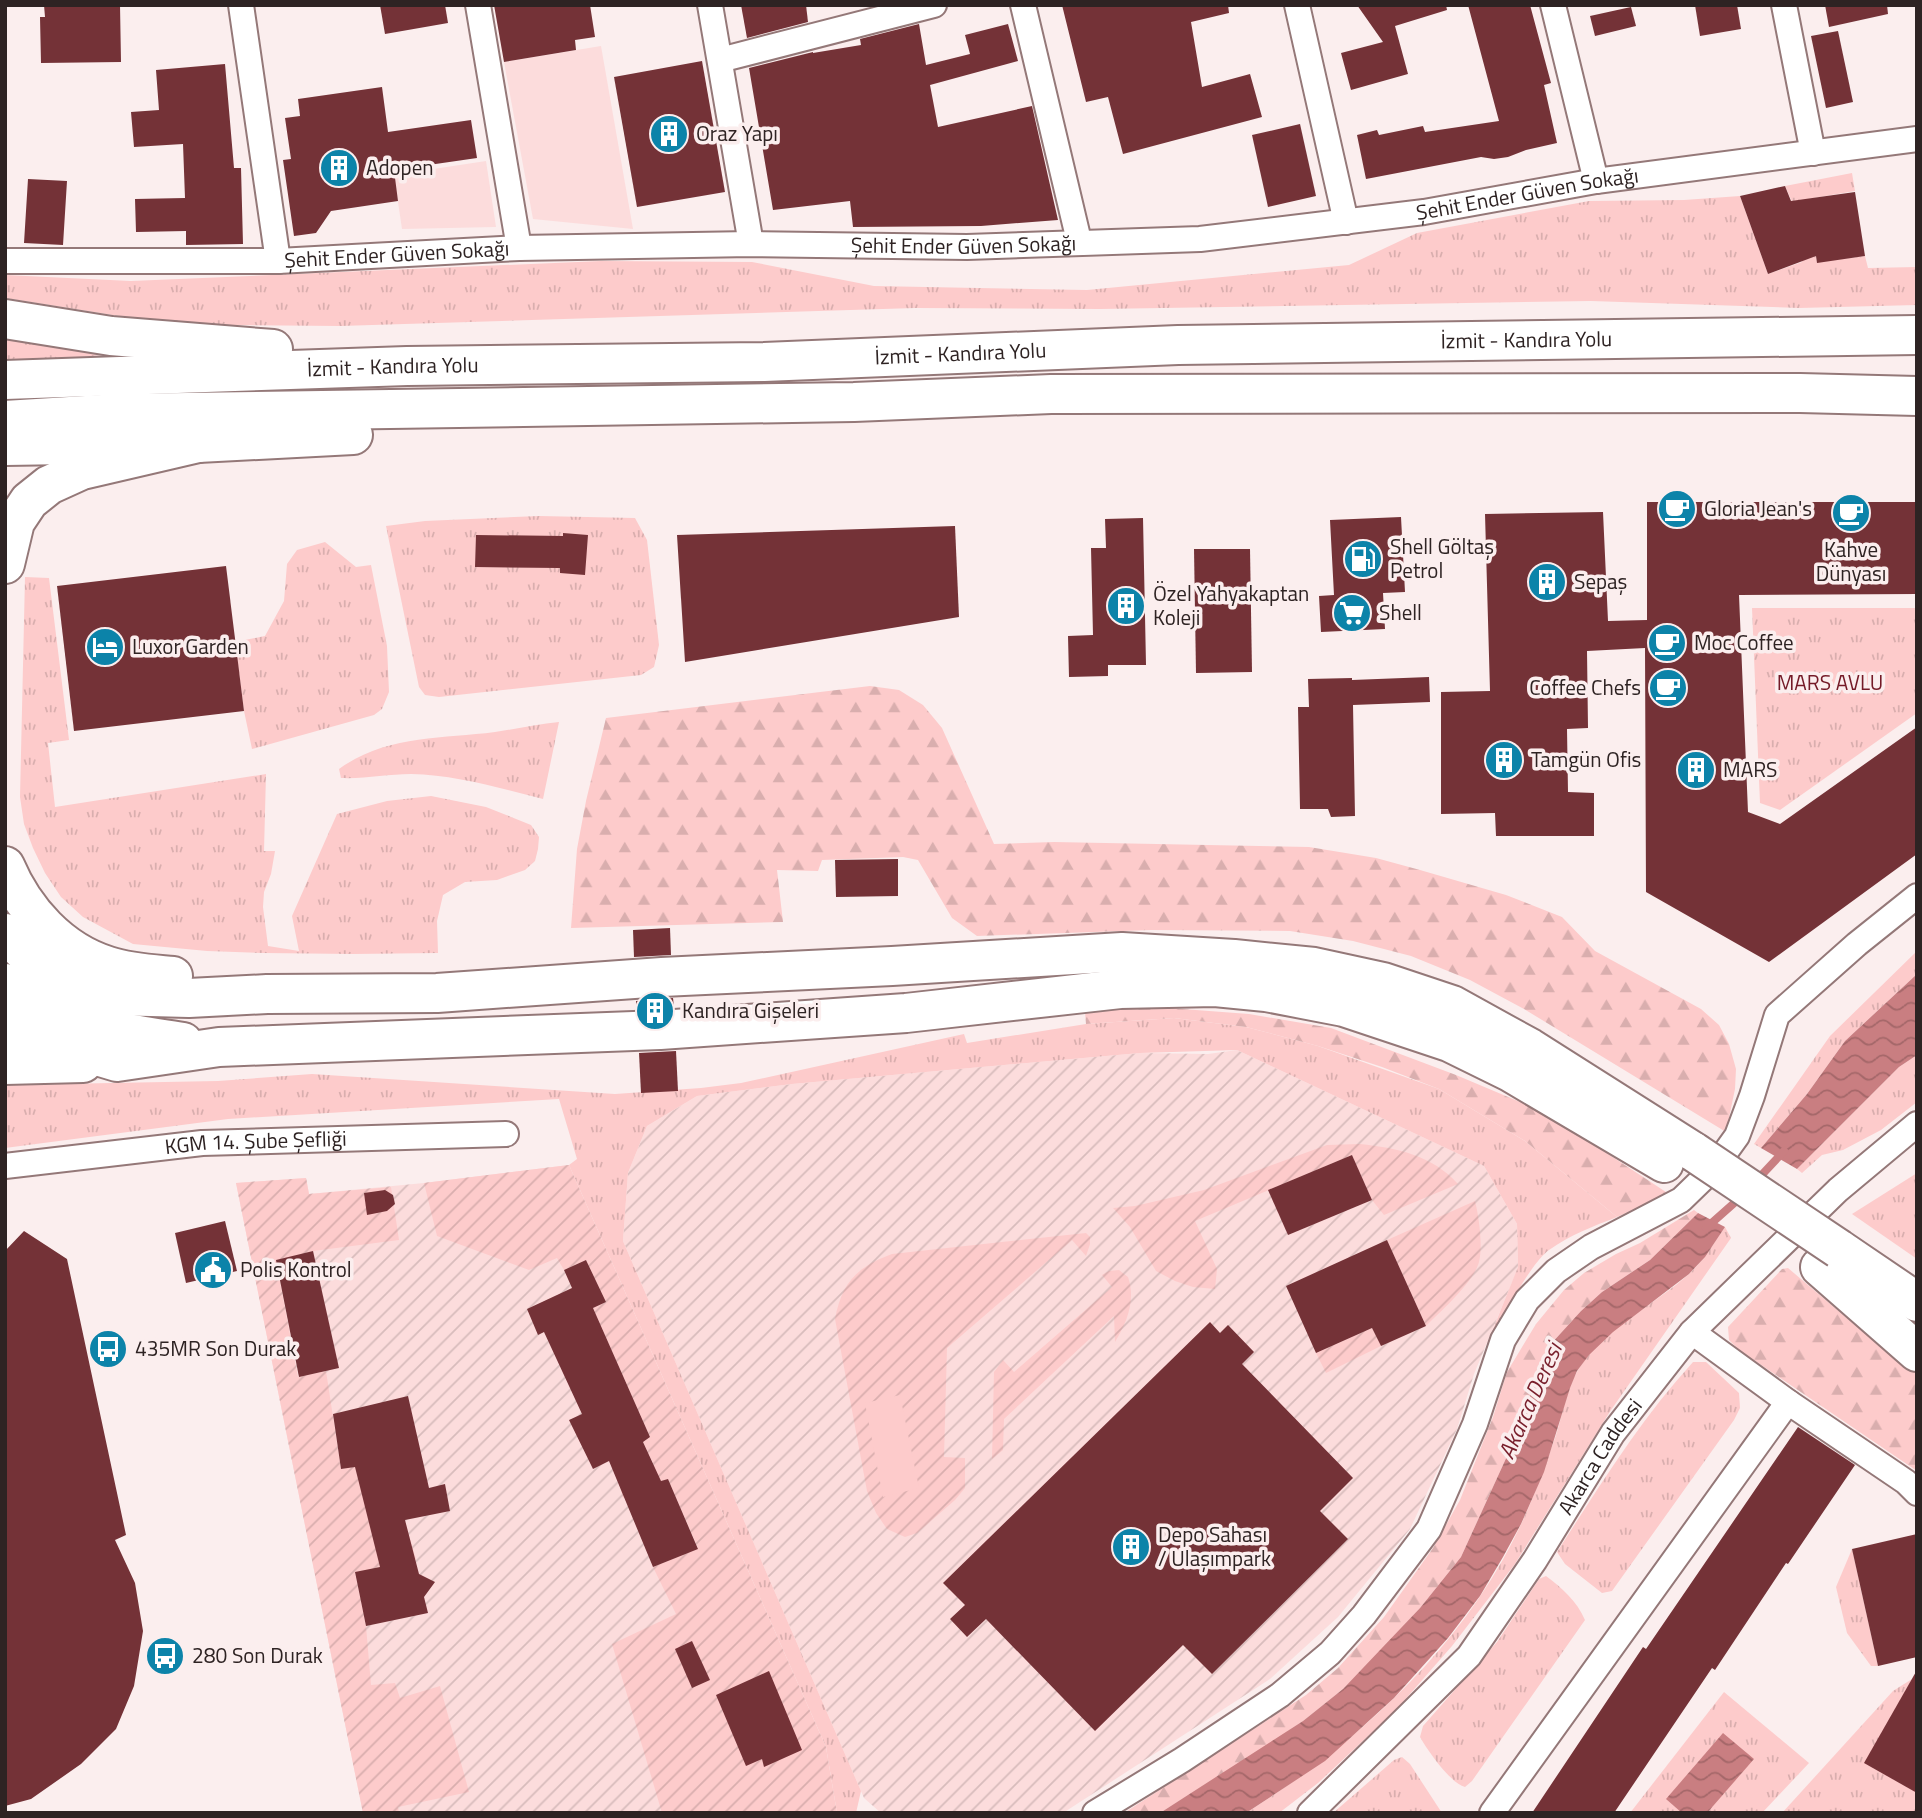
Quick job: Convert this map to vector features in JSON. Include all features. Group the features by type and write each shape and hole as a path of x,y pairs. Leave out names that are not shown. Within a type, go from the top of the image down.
{"highway":[{"path":"5,319 111,337 288,350 407,366"},
{"name":"İzmit - Kandıra Yolu","path":"5,380 407,366 764,362 1178,345 1917,335"},
{"name":"İzmit - Kandıra Yolu","path":"5,420 119,413 854,402 1051,394 1800,393 1917,396"},
{"path":"5,446 198,443 365,434 696,427 854,402"},
{"path":"5,564 15,522 29,501 48,485 82,470 198,443"},
{"path":"5,866 17,892 38,919 64,943 85,956 106,966 136,973 206,978 267,994"},
{"path":"5,933 33,961 56,978 67,984 112,996 189,998 267,994 437,992 662,977 1122,953 1234,959 1314,967 1383,982 1451,1005 1530,1048 1685,1162"},
{"path":"5,983 38,1006 72,1021 116,1031 219,1047"},
{"path":"5,1065 117,1062 219,1047 660,1030 906,1013 1120,989 1215,987 1266,992 1344,1007 1449,1042 1685,1162 1917,1302"},
{"path":"5,1026 117,1062"},
{"path":"1835,1251 1917,1282"},
{"path":"1835,1251 1917,1334"},
{"path":"1835,1251 1917,1352"}],"street":[{"path":"241,5 278,261"},
{"path":"478,5 519,248"},
{"path":"710,5 751,244"},
{"path":"720,60 934,5"},
{"path":"1023,5 1079,241"},
{"path":"1297,5 1346,222"},
{"path":"1553,5 1596,181"},
{"path":"1784,5 1813,153"},
{"name":"Şehit Ender Güven Sokağı","path":"5,261 278,261 519,248 751,244 967,247 1079,241 1200,239 1424,212 1596,181 1917,139"},
{"path":"1095,1813 1182,1760 1280,1695 1331,1653 1372,1605 1429,1529 1475,1424 1503,1340 1527,1300 1556,1271 1591,1247 1681,1200 1714,1168 1737,1136 1777,1015 1857,944 1917,896"},
{"name":"Akarca Caddesi","path":"1310,1813 1469,1656 1535,1560 1613,1433 1692,1332 1838,1190 1917,1124"},
{"name":"KGM 14. Şube Şefliği","path":"5,1166 202,1143 506,1133"},
{"path":"1692,1332 1788,1402 1906,1482 1917,1493"},
{"path":"1492,1813 1788,1402"}],"shaded area":[{"path":"601,46 633,229 533,219 504,62"},
{"path":"486,161 496,227 402,229 394,175"},
{"path":"1237,1050 1484,1166 1517,1224 1518,1268 1474,1374 1457,1429 1410,1529 1338,1617 1270,1679 1063,1813 881,1813 864,1798 623,1241 628,1173 647,1126 697,1096 792,1084 1140,1053 1208,1054"},
{"path":"569,1165 837,1813 363,1813 236,1183 306,1178 309,1194"}],"green space":[{"path":"1852,173 1855,191 1808,199 1817,262 1865,256 1868,268 1917,267 1917,305 1799,308 1591,301 1100,309 915,308 340,326 227,325 144,320 5,298 5,275 131,281 601,261 752,262 874,286 1087,290 1349,265 1417,233 1589,201 1684,200 1740,196 1768,274 1802,262 1789,227 1801,222 1785,186"},
{"path":"5,334 114,354 5,364"},
{"path":"539,516 635,518 647,540 659,645 654,667 641,675 439,697 425,695 419,687 386,526 425,521"},
{"path":"325,542 356,567 371,565 387,646 389,692 382,709 374,715 252,749 235,642 265,636 284,601 287,564 297,550"},
{"path":"25,577 49,578 69,740 48,743 55,807 266,774 264,851 275,851 264,892 263,907 268,946 299,951 292,916 337,814 387,801 431,796 486,807 531,825 539,837 535,861 525,870 497,880 465,882 443,895 437,921 438,953 263,953 133,944 83,917 61,897 45,873 24,824 20,797"},
{"name":"MARS AVLU","path":"1752,608 1917,608 1917,713 1780,810 1760,803"},
{"path":"870,686 899,690 923,705 942,728 994,844 1054,842 1309,847 1376,858 1420,870 1506,895 1562,917 1595,951 1701,1009 1719,1025 1729,1044 1736,1069 1735,1089 1726,1132 1524,1009 1470,980 1411,956 1353,941 1290,931 1151,930 977,936 952,918 918,860 903,857 822,860 818,871 777,870 783,922 571,928 577,849 606,718"},
{"path":"559,722 543,799 478,783 428,775 341,778 339,769 357,758 395,744"},
{"path":"1917,951 1917,974 1845,1041 1807,1094 1761,1148 1754,1144 1830,1036"},
{"path":"1156,1007 1249,1014 1331,1028 1456,1075 1544,1112 1669,1194 1617,1217 1525,1141 1439,1089 1318,1046 1246,1027 1174,1018 1086,1024 1085,1012"},
{"path":"1174,1018 1246,1027 1318,1046 1439,1089 1525,1141 1617,1217 1582,1231 1541,1257 1524,1280 1487,1344 1518,1267 1517,1224 1484,1166 1237,1050 1140,1053 792,1084 697,1096 647,1126 628,1173 623,1241 861,1791 856,1813 837,1813 826,1747 569,1165 577,1159 559,1099 228,1119 5,1148 5,1085 218,1081 312,1074 615,1094 741,1083 964,1034 967,1043 1086,1024"},
{"path":"1917,1055 1917,1102 1881,1130 1843,1150 1822,1155 1802,1173 1797,1169 1899,1067"},
{"path":"1360,1144 1413,1155 1437,1166 1458,1184 1384,1215 1372,1200 1352,1155 1195,1221 1217,1269 1215,1289 1193,1287 1156,1271 1130,1227 1113,1208 1135,1206 1204,1190 1327,1145"},
{"path":"569,1165 826,1747 837,1813 662,1813 612,1644 676,1614 653,1567 698,1548 668,1479 623,1498 619,1483 654,1465 643,1442 650,1437 593,1308 606,1302 586,1260 564,1270 557,1258 529,1270 437,1236 424,1183"},
{"path":"1917,1173 1917,1259 1852,1214"},
{"path":"306,1178 309,1194 391,1187 399,1240 313,1251 276,1261 298,1377 326,1371 341,1469 392,1459 364,1498 406,1525 416,1559 355,1573 366,1626 371,1685 395,1683 400,1698 440,1686 469,1792 398,1807 399,1813 363,1813 236,1183"},
{"path":"1475,1201 1481,1248 1476,1270 1464,1287 1426,1326 1387,1240"},
{"path":"1694,1210 1698,1213 1650,1260 1602,1292 1550,1345 1539,1366 1519,1430 1461,1557 1385,1646 1343,1689 1262,1749 1160,1813 1124,1813 1306,1695 1338,1668 1384,1617 1433,1548 1460,1500 1493,1417 1507,1372 1536,1324 1564,1290 1584,1273"},
{"path":"1725,1227 1731,1238 1611,1410 1515,1564 1452,1646 1395,1711 1318,1783 1279,1813 1246,1813 1330,1754 1369,1721 1441,1648 1500,1565 1523,1520 1545,1467 1578,1370 1601,1341 1690,1273"},
{"path":"1086,1233 1090,1237 1090,1244 1086,1256 1072,1240 947,1348 944,1457 965,1458 965,1488 917,1533 905,1537 887,1529 876,1513 867,1491 835,1319 847,1286 869,1264 892,1254"},
{"path":"1788,1268 1917,1373 1917,1471 1739,1350 1729,1340 1728,1327 1782,1269"},
{"path":"1119,1270 1128,1277 1131,1302 1115,1342 1114,1316 1004,1419 1003,1450 992,1459 994,1372 1003,1360 1014,1372 1112,1287 1102,1275"},
{"path":"1372,1328 1381,1346 1326,1373 1316,1353"},
{"path":"1693,1362 1706,1362 1739,1393 1740,1408 1612,1591 1602,1593 1565,1564 1557,1552 1638,1430"},
{"path":"900,1395 919,1488 883,1497 865,1403"},
{"path":"1852,1549 1878,1666 1871,1666 1847,1633 1836,1587"},
{"path":"1546,1576 1568,1595 1585,1620 1472,1781 1465,1787 1446,1773 1428,1750 1420,1737 1423,1726 1497,1642 1539,1579"},
{"path":"1912,1679 1917,1681 1917,1813 1782,1813 1893,1691"},
{"path":"1724,1692 1809,1763 1762,1813 1630,1813"},
{"path":"1402,1757 1410,1764 1442,1813 1333,1813 1394,1760"}],"water":[{"path":"1917,974 1917,1055 1899,1067 1797,1169 1761,1148 1807,1094 1845,1041"},
{"path":"1698,1213 1725,1227 1705,1257 1689,1274 1613,1332 1577,1371 1544,1472 1521,1524 1480,1596 1448,1638 1394,1698 1325,1761 1246,1813 1160,1813 1303,1721 1343,1689 1420,1608 1461,1557 1519,1430 1539,1366 1550,1345 1602,1292 1650,1260"},
{"path":"1723,1733 1754,1759 1707,1813 1682,1813 1666,1799"}],"building":[{"path":"44,5 120,5 121,62 41,63 40,17 45,17"},
{"path":"380,5 445,5 448,23 385,34"},
{"path":"494,5 590,5 595,37 575,40 576,50 504,62"},
{"path":"741,5 806,5 808,22 747,38"},
{"path":"1062,5 1228,5 1229,13 1191,22 1202,87 1250,74 1262,117 1123,154 1108,97 1086,102"},
{"path":"1357,5 1446,5 1447,10 1395,26 1408,74 1351,90 1341,53 1383,42"},
{"path":"1468,5 1530,5 1551,83 1544,85 1557,143 1508,157 1481,157 1366,179 1357,135 1377,130 1379,135 1423,126 1425,132 1499,121"},
{"path":"1695,5 1737,5 1741,29 1700,36"},
{"path":"1825,5 1887,5 1888,14 1829,27"},
{"path":"1631,7 1636,26 1595,36 1590,16"},
{"path":"919,24 926,65 970,54 965,35 1008,24 1018,61 930,85 938,127 1032,106 1058,220 981,226 853,227 850,201 773,210 749,68 813,52 861,45 860,39"},
{"path":"1838,31 1853,102 1826,108 1811,36"},
{"name":"Oraz Yapı","path":"702,61 725,192 637,207 614,77"},
{"path":"225,64 234,168 241,168 243,244 186,245 186,231 136,232 135,199 185,198 183,144 134,147 131,112 159,110 156,70"},
{"name":"Adopen","path":"382,87 388,132 471,120 477,158 394,170 398,201 331,211 316,233 294,236 283,160 291,159 285,118 300,116 298,99"},
{"path":"1300,124 1316,196 1268,207 1252,135"},
{"path":"28,179 67,181 63,245 24,243"},
{"path":"1785,186 1791,201 1855,192 1865,256 1817,263 1816,256 1768,274 1740,196"},
{"path":"1647,502 1917,502 1917,594 1739,595 1748,812 1780,824 1917,727 1917,854 1769,962 1646,892 1645,648 1587,651 1588,728 1567,729 1568,792 1594,793 1594,836 1496,836 1495,813 1441,814 1441,692 1490,691 1485,514 1603,512 1608,621 1647,620"},
{"path":"1401,517 1405,592 1383,593 1385,629 1321,632 1319,596 1334,595 1330,520"},
{"name":"Özel Yahyakaptan Koleji","path":"1143,518 1146,665 1108,665 1108,676 1069,677 1068,636 1093,635 1091,548 1106,548 1105,519"},
{"path":"955,526 959,617 685,662 677,535"},
{"path":"563,533 588,535 585,575 560,573 560,568 475,567 476,535 563,536"},
{"path":"1194,549 1250,549 1252,672 1196,673"},
{"name":"Luxor Garden","path":"226,566 244,711 74,731 57,586"},
{"path":"1429,677 1430,702 1353,705 1355,816 1331,817 1328,809 1300,809 1298,707 1309,707 1308,679"},
{"path":"898,859 898,896 836,897 835,860"},
{"path":"670,928 671,955 634,957 633,930"},
{"path":"673,998 674,1007 637,1009 636,1001"},
{"path":"676,1051 678,1091 641,1093 639,1053"},
{"path":"1352,1155 1372,1200 1288,1235 1268,1190"},
{"path":"385,1190 393,1195 395,1204 387,1211 367,1215 364,1193"},
{"path":"225,1221 237,1271 186,1283 175,1233"},
{"path":"24,1231 67,1259 126,1535 115,1540 135,1583 143,1631 134,1686 116,1729 81,1764 31,1799 5,1806 5,1251"},
{"path":"1387,1240 1426,1326 1381,1346 1372,1328 1316,1353 1286,1286"},
{"path":"313,1251 339,1368 299,1377 276,1260"},
{"path":"586,1260 606,1302 593,1308 650,1437 643,1442 661,1481 668,1479 698,1549 653,1567 609,1461 593,1469 569,1420 582,1414 544,1332 538,1335 527,1309 572,1288 564,1270"},
{"name":"Depo Sahası / Ulaşımpark","path":"1210,1322 1220,1333 1228,1325 1254,1352 1242,1364 1353,1478 1320,1511 1348,1539 1212,1674 1183,1645 1095,1731 986,1619 967,1637 950,1619 965,1605 943,1583"},
{"path":"408,1396 429,1488 445,1484 450,1511 405,1520 419,1574 435,1582 424,1597 428,1613 366,1626 355,1572 380,1567 355,1467 341,1469 333,1414"},
{"path":"1798,1427 1855,1465 1715,1670 1712,1668 1614,1813 1532,1813 1643,1647 1646,1649"},
{"path":"1917,1534 1917,1657 1878,1666 1852,1549"},
{"path":"692,1641 710,1680 692,1688 675,1649"},
{"path":"1917,1670 1917,1793 1864,1763"},
{"path":"769,1671 802,1750 764,1767 762,1759 746,1766 716,1695"}],"waterway":[{"name":"Akarca Deresi","path":"1757,1180 1784,1151"},
{"name":"Akarca Deresi","path":"1706,1228 1741,1197"}],"place":[{"name":"Oraz Yapı","path":"669,134"},
{"name":"Adopen","path":"339,168"},
{"name":"Gloria Jean's","path":"1677,509"},
{"name":"Kahve Dünyası","path":"1851,513"},
{"name":"Shell Göltaş Petrol","path":"1363,559"},
{"name":"Sepaş","path":"1547,582"},
{"name":"Özel Yahyakaptan Koleji","path":"1126,606"},
{"name":"Shell","path":"1352,613"},
{"name":"Moc Coffee","path":"1667,643"},
{"name":"Luxor Garden","path":"105,647"},
{"name":"Coffee Chefs","path":"1668,688"},
{"name":"Tamgün Ofis","path":"1504,760"},
{"name":"MARS","path":"1696,770"},
{"name":"Kandıra Gişeleri","path":"655,1011"},
{"name":"Polis Kontrol","path":"213,1270"},
{"name":"435MR Son Durak","path":"108,1349"},
{"name":"Depo Sahası / Ulaşımpark","path":"1131,1547"},
{"name":"280 Son Durak","path":"165,1656"}]}
